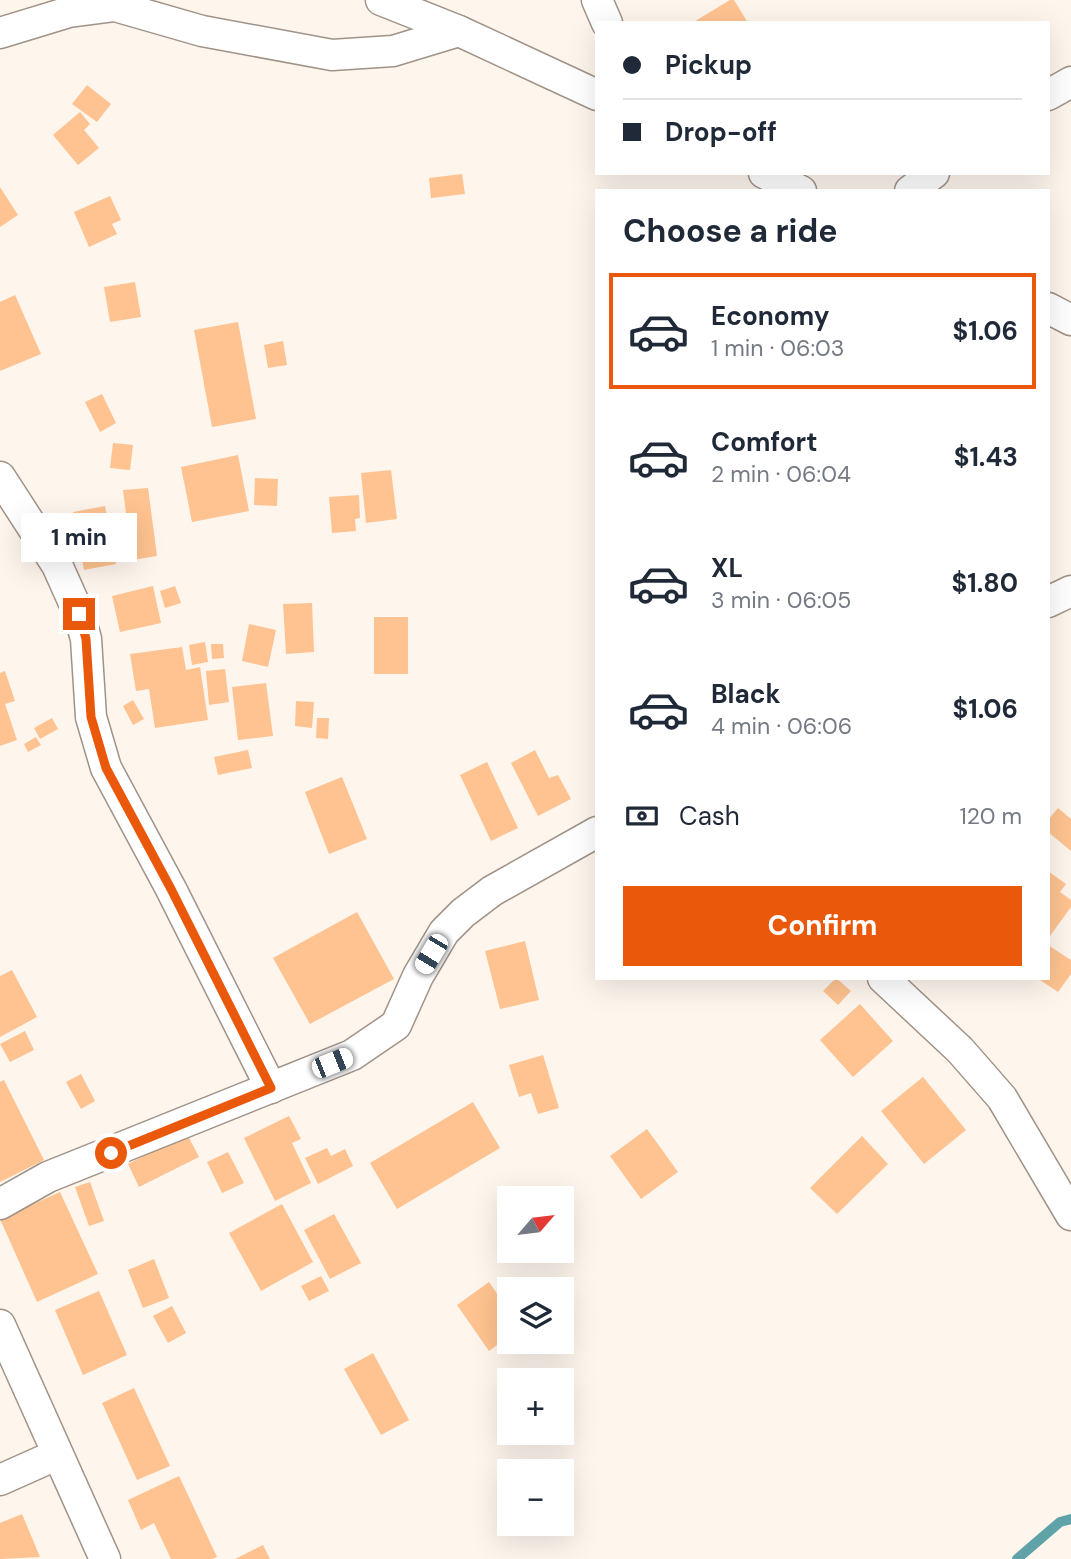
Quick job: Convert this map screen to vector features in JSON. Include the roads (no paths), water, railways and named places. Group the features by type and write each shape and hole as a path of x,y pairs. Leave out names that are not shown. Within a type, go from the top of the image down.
{"street":[{"path":"381,0 459,31 595,94"},
{"path":"597,0 606,21"},
{"path":"0,33 69,12 115,6 202,31 332,55 393,51 459,31"},
{"path":"1050,94 1071,82"},
{"path":"768,175 798,189"},
{"path":"913,189 931,175"},
{"path":"1050,309 1071,320"},
{"path":"0,477 57,565 79,614 86,639 91,717 106,768 171,889 271,1088"},
{"path":"1050,601 1071,591"},
{"path":"0,1204 48,1177 352,1055 380,1038 396,1026 444,932 492,891 595,833"},
{"path":"885,980 960,1050 1002,1098 1071,1215"},
{"path":"0,1325 56,1455 105,1559"},
{"path":"0,1480 56,1455"}],"waterway":[{"path":"1017,1559 1060,1522 1071,1519"}]}
